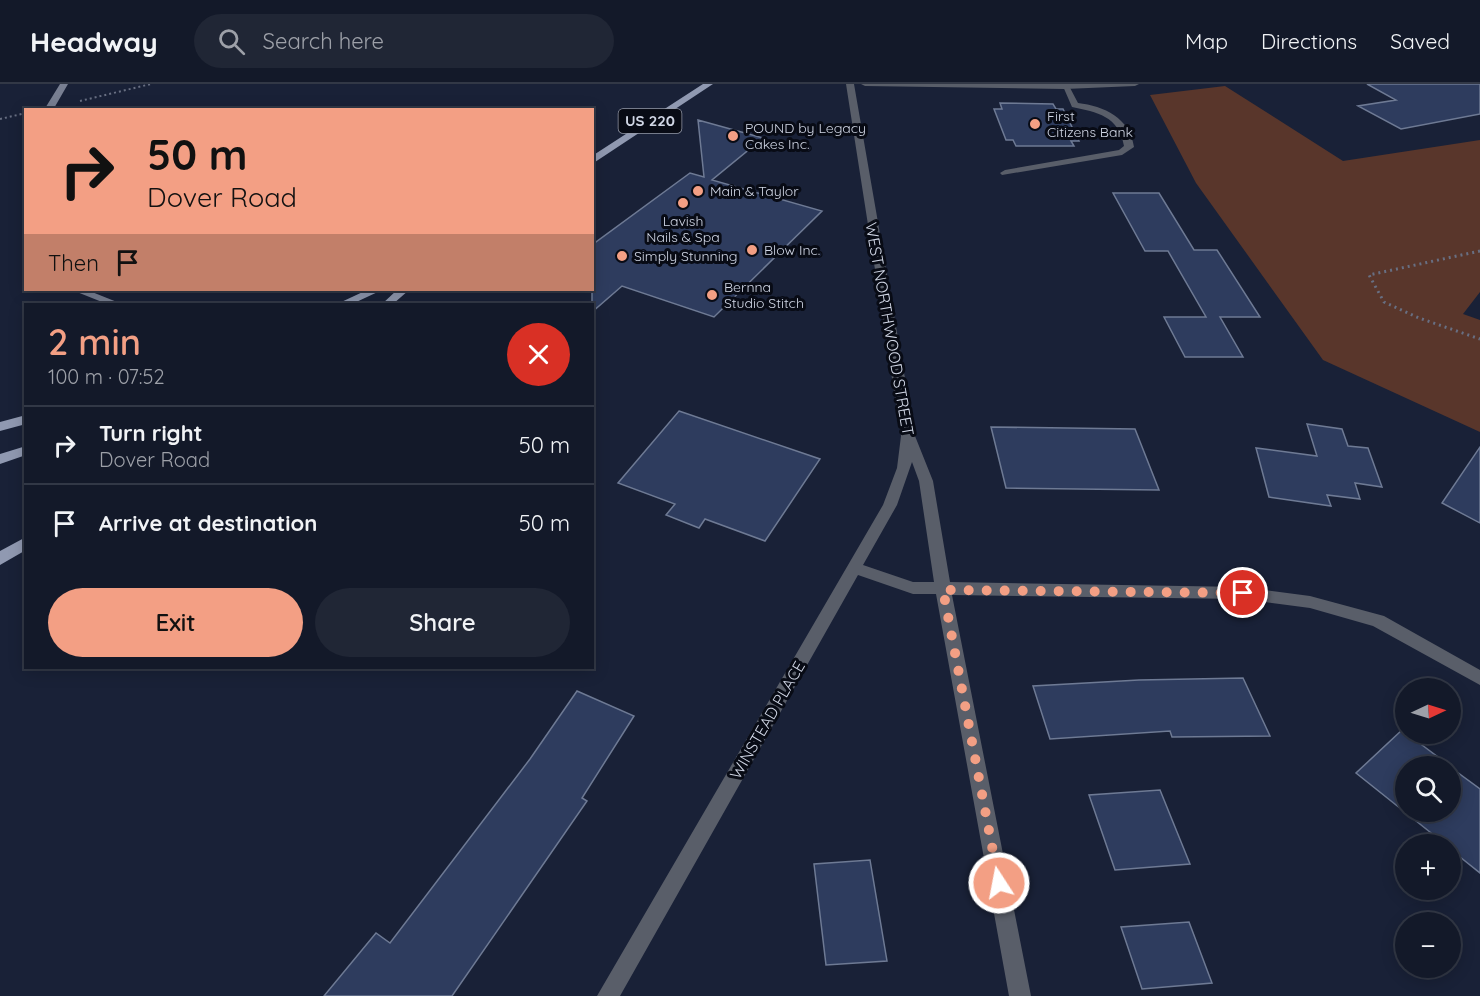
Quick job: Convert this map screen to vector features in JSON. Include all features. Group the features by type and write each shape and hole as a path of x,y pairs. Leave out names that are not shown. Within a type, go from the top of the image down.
{"main road":[{"name":"US 220","path":"594,160 709,84"},
{"path":"345,303 374,291"},
{"path":"388,303 402,291"},
{"path":"0,427 24,420"},
{"path":"0,459 24,451"},
{"path":"0,559 24,543"}],"street":[{"path":"50,108 64,84"},
{"name":"WEST NORTHWOOD STREET","path":"850,84 899,370 908,436 926,481 943,590 1020,996"},
{"path":"865,84 1072,86 1135,84"},
{"path":"1005,173 1122,152 1129,147 1129,141 1112,115 1098,107 1075,105 1072,86"},
{"path":"81,291 113,303"},
{"name":"WINSTEAD PLACE","path":"608,996 890,506 904,468 908,436"},
{"path":"854,567 913,588 1243,593 1310,602 1378,621 1480,678"}],"path":[{"path":"53,108 151,84"},
{"path":"0,119 24,113"},
{"path":"1480,251 1369,275 1384,302 1419,318 1480,339"}],"shaded area":[{"path":"1225,86 1343,161 1480,140 1480,292 1463,314 1480,320 1480,432 1323,360 1196,183 1150,95"}],"building":[{"path":"1367,84 1480,84 1480,114 1401,129 1358,106 1396,100"},
{"name":"First Citizens Bank","path":"1000,103 1053,104 1056,109 1063,109 1079,141 1071,141 1074,146 1016,146 1013,140 1006,140 994,109 1002,109"},
{"path":"698,120 763,138 712,180 822,211 714,317 622,286 594,310 592,291 594,291 594,244 690,173 704,177"},
{"path":"1113,193 1159,193 1194,250 1217,250 1260,317 1220,317 1243,357 1185,357 1164,317 1206,317 1168,251 1145,251"},
{"path":"679,411 820,459 765,541 705,519 699,528 666,515 675,504 618,483"},
{"path":"1307,424 1342,429 1348,446 1368,448 1382,487 1355,483 1360,499 1327,495 1331,506 1269,497 1256,448 1317,456"},
{"path":"991,427 1135,429 1159,490 1006,488"},
{"path":"1480,447 1480,523 1442,503"},
{"path":"1243,678 1270,736 1172,737 1170,731 1050,739 1033,686 1139,680"},
{"path":"577,691 634,716 582,798 587,801 452,996 324,996 376,933 390,943 530,759"},
{"path":"1395,737 1395,744 1421,744 1437,756 1395,756 1395,804 1356,773"},
{"path":"1461,775 1480,789 1480,873 1461,858 1461,834 1432,834 1417,822 1461,822"},
{"path":"1160,790 1190,864 1115,870 1089,795"},
{"path":"870,860 887,961 826,965 814,864"},
{"path":"1189,922 1212,983 1142,989 1121,927"}],"place":[{"name":"First Citizens Bank","path":"1035,124"},
{"name":"POUND by Legacy Cakes Inc.","path":"733,136"},
{"name":"Main & Taylor","path":"698,191"},
{"name":"Lavish Nails & Spa","path":"683,203"},
{"name":"Blow Inc.","path":"752,250"},
{"name":"Simply Stunning","path":"622,256"},
{"name":"Bernna Studio Stitch","path":"712,295"}],"route":[{"path":"999,883 943,590 1243,593"}]}
